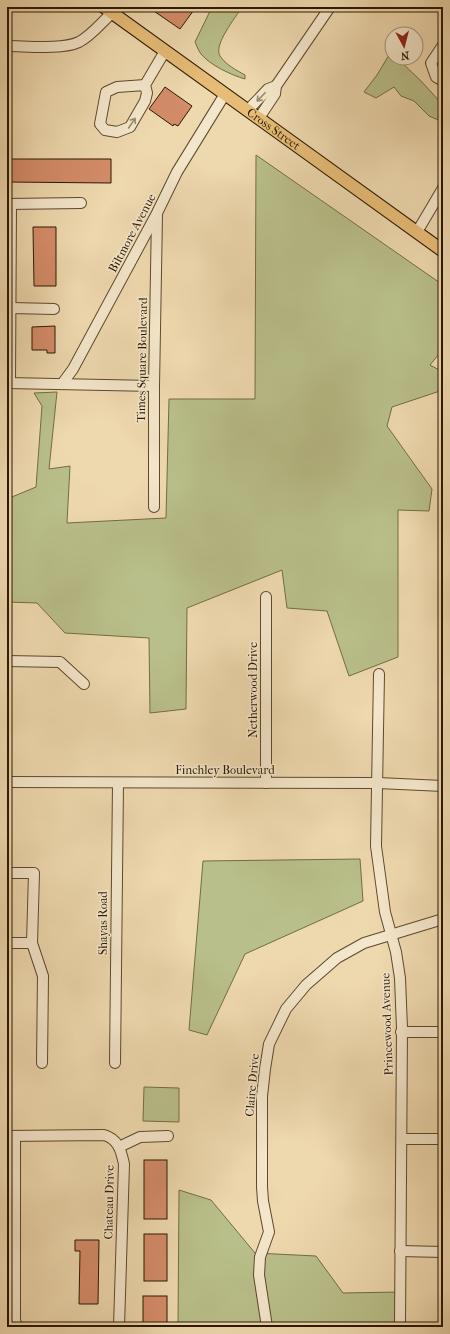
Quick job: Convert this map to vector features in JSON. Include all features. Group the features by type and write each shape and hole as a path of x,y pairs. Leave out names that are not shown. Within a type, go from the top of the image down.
{"main road":[{"name":"Cross Street","path":"108,10 443,251"}],"street":[{"path":"259,118 275,94 276,86 330,7"},
{"path":"7,46 64,46 79,42 89,34 108,10"},
{"path":"443,45 432,63 436,76 443,81"},
{"path":"145,85 117,87 106,92 100,124 105,130 117,132 130,127 145,101 147,93 145,85 165,51"},
{"path":"248,110 268,89 276,86"},
{"name":"Biltmore Avenue","path":"62,384 73,369 178,172 225,94"},
{"path":"417,232 443,188"},
{"path":"82,203 9,204 10,314 8,383 154,386"},
{"name":"Times Square Boulevard","path":"154,507 154,386 157,213"},
{"path":"10,314 54,309"},
{"name":"Netherwood Drive","path":"266,597 266,783"},
{"path":"7,661 60,662 84,684"},
{"name":"Princewood Avenue","path":"379,674 376,846 385,912 400,978 402,1138 400,1327"},
{"name":"Finchley Boulevard","path":"7,782 378,783 443,786"},
{"name":"Shayas Road","path":"115,1063 118,783"},
{"path":"7,873 34,873 32,943 43,976 42,1064"},
{"name":"Claire Drive","path":"267,1327 259,1275 260,1257 269,1232 263,1201 262,1096 269,1044 286,1009 306,985 337,958 364,943 443,919"},
{"path":"7,943 32,943"},
{"path":"401,1032 443,1032"},
{"path":"18,1327 15,1321 11,1136 104,1136 112,1138 119,1147 140,1137 168,1136"},
{"path":"402,1138 443,1139"},
{"name":"Chateau Drive","path":"119,1147 124,1164 119,1327"},
{"path":"400,1251 443,1252"}],"green space":[{"path":"212,7 242,7 222,38 219,51 222,59 231,67 245,75 245,79 215,66 198,50 195,42"},
{"path":"384,63 384,66 405,66 443,105 443,122 429,116 414,101 401,96 394,87 376,98 364,92"},
{"path":"256,155 443,285 443,349 430,365 443,372 443,390 392,407 387,426 432,489 429,511 398,510 398,657 349,676 327,611 287,608 282,570 187,608 186,709 150,713 149,638 65,633 37,603 7,602 7,499 36,487 42,406 34,393 57,392 49,469 70,466 67,523 166,518 169,399 255,399"},
{"path":"360,859 363,901 245,954 207,1035 189,1030 203,861"},
{"path":"144,1087 179,1088 179,1122 143,1121"},
{"path":"179,1190 211,1200 255,1253 316,1256 343,1293 400,1292 399,1326 178,1327"}],"building":[{"path":"148,7 196,7 180,29"},
{"path":"165,87 192,106 178,126 174,124 173,126 149,109"},
{"path":"7,159 111,159 111,183 7,182"},
{"path":"33,227 56,227 56,286 34,286"},
{"path":"55,326 55,353 47,353 47,350 32,350 32,327"},
{"path":"144,1160 167,1160 167,1219 144,1219"},
{"path":"144,1234 167,1234 167,1281 144,1281"},
{"path":"75,1240 99,1240 98,1304 79,1304 80,1251 75,1251"},
{"path":"143,1296 167,1296 167,1327 143,1327"}]}
